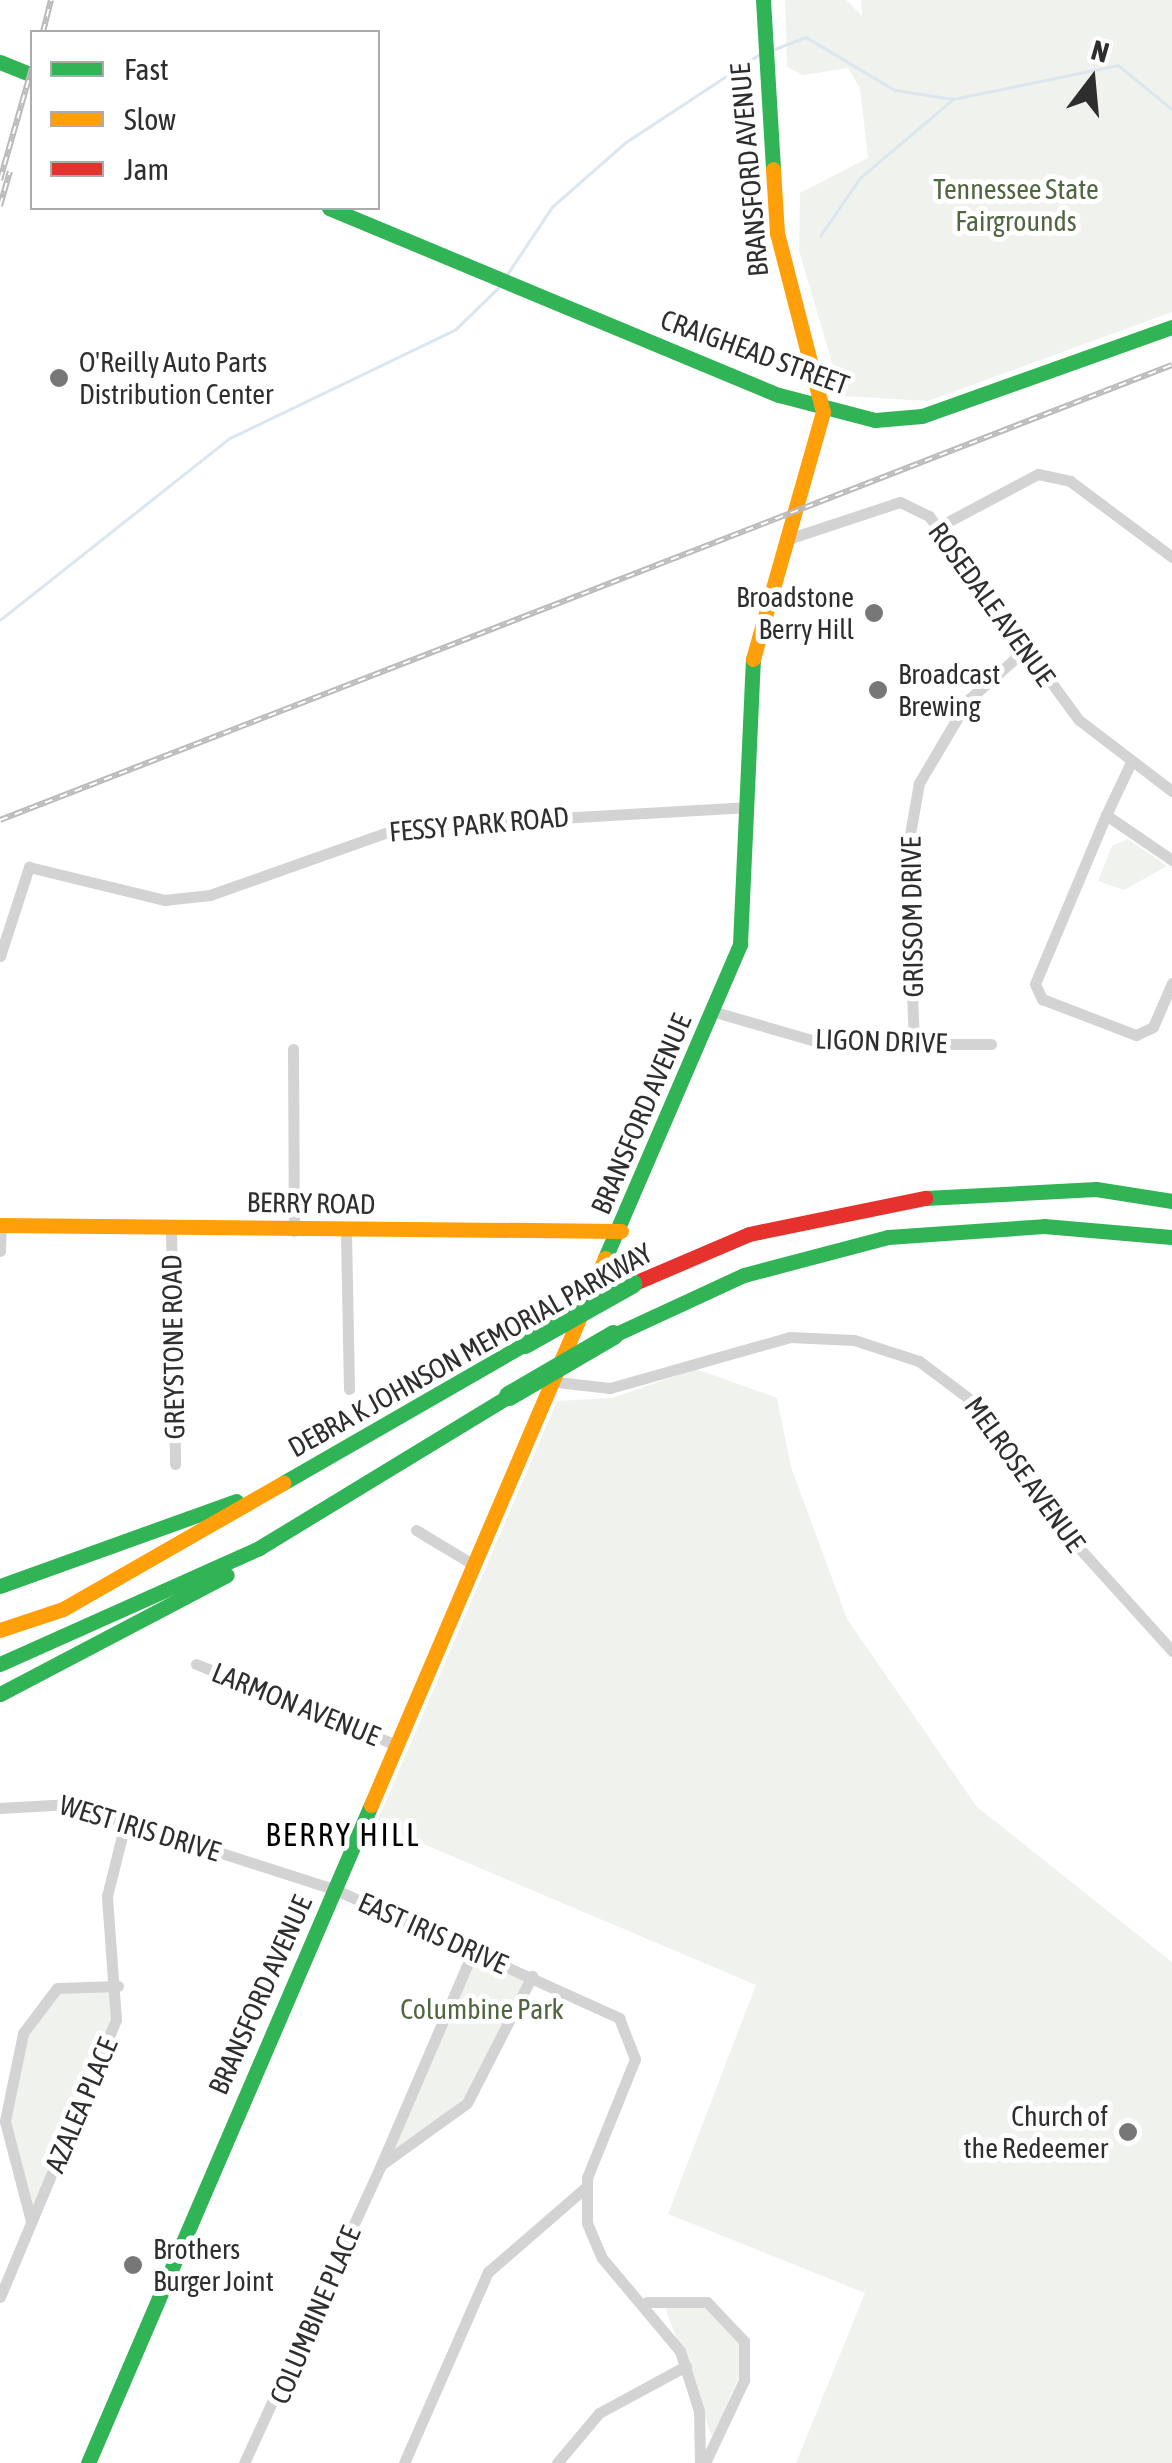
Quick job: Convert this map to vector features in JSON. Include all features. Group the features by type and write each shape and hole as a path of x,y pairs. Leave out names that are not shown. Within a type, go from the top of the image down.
{"main road":[{"name":"BRANSFORD AVENUE","path":"88,2463 474,1565 558,1382 715,1012 746,914 744,806 752,662 823,412 777,233 764,0"},
{"path":"0,62 30,74"},
{"name":"CRAIGHEAD STREET","path":"333,210 474,273 823,412 922,416 1172,327"},
{"name":"DEBRA K JOHNSON MEMORIAL PARKWAY","path":"0,1630 63,1609 304,1476 632,1284 749,1234 886,1200 1096,1189 1172,1200"},
{"name":"BERRY ROAD","path":"0,1225 346,1233 621,1232"},
{"name":"DEBRA K JOHNSON MEMORIAL PARKWAY","path":"0,1664 259,1548 614,1335 744,1275 888,1237 1044,1226 1172,1237"},
{"path":"0,1582 24,1578 304,1476"},
{"path":"0,1694 140,1625 259,1548"}],"street":[{"path":"940,526 1038,474 1070,481 1172,556"},
{"name":"ROSEDALE AVENUE","path":"785,540 900,502 940,526 1079,720 1172,791"},
{"name":"GRISSOM DRIVE","path":"914,1045 907,852 919,784 960,710 1026,650"},
{"path":"1131,762 1036,993 1136,1036 1153,1027 1172,982"},
{"name":"FESSY PARK ROAD","path":"0,956 29,867 164,900 210,894 402,827 744,806"},
{"path":"1106,815 1172,860"},
{"name":"LIGON DRIVE","path":"715,1012 826,1044 991,1044"},
{"path":"293,1050 294,1231"},
{"path":"0,1225 0,1251"},
{"name":"GREYSTONE ROAD","path":"171,1229 176,1464"},
{"path":"346,1233 349,1389"},
{"name":"MELROSE AVENUE","path":"558,1382 610,1388 790,1337 854,1340 919,1361 984,1409 1061,1528 1172,1652"},
{"path":"416,1530 474,1565"},
{"name":"LARMON AVENUE","path":"196,1664 396,1745"},
{"name":"WEST IRIS DRIVE","path":"0,1808 48,1800 126,1820 336,1890"},
{"name":"AZALEA PLACE","path":"0,2296 104,2058 118,1986 107,1896 126,1820"},
{"name":"EAST IRIS DRIVE","path":"336,1890 611,2011 634,2045 584,2188 594,2243 647,2302 686,2366 702,2463"},
{"name":"COLUMBINE PLACE","path":"244,2463 473,1951"},
{"name":"COLUMBINE PLACE","path":"380,2165 467,2103 532,1976"},
{"name":"AZALEA PLACE","path":"32,2221 5,2121 22,2033 57,1988 118,1986"},
{"path":"404,2463 488,2272 584,2188"},
{"name":"EAST IRIS DRIVE","path":"647,2302 707,2302 744,2342 744,2380 702,2463"},
{"path":"556,2463 600,2412 686,2366"}],"green space":[{"name":"Tennessee State Fairgrounds","path":"785,0 846,0 862,16 861,0 1172,0 1172,312 928,401 842,396 799,251 800,193 868,158 860,88 848,68 803,75 787,67"},
{"path":"1128,839 1167,866 1124,890 1098,881 1112,846"},
{"path":"696,1369 777,1398 791,1467 847,1619 977,1807 1172,1962 1172,2463 796,2463 865,2293 668,2214 756,1985 376,1824 557,1401 612,1398"},
{"name":"Columbine Park","path":"473,1951 532,1976 477,2088 381,2165"},
{"path":"118,1986 119,2003 31,2221 5,2094 28,2020 47,1993"},
{"path":"664,2304 709,2308 741,2346 742,2370 712,2437"}],"waterway":[{"path":"772,50 806,37 895,90 953,99 1118,65 1172,109"},
{"path":"506,276 552,207 626,142 760,54"},
{"path":"820,236 860,178 953,99"},
{"path":"0,620 230,438 456,329 499,287"}],"railway":[{"path":"44,30 51,0"},
{"path":"0,180 30,75"},
{"path":"0,206 10,171"},
{"path":"0,820 1172,365"}],"traffic: fast":[{"path":"763,0 773,169"},
{"path":"0,62 30,74"},
{"path":"334,210 779,395 875,420 922,416 1172,327"},
{"path":"605,1258 740,944 753,659"},
{"path":"925,1198 1096,1189 1172,1201"},
{"path":"614,1335 744,1275 888,1237 1044,1226 1172,1237"},
{"path":"525,1344 632,1284"},
{"path":"509,1396 614,1335"},
{"path":"283,1483 525,1344"},
{"path":"0,1664 259,1548 509,1396"},
{"path":"0,1586 236,1501"},
{"path":"0,1694 227,1575"},
{"path":"88,2463 371,1805"}],"traffic: slow":[{"path":"753,659 823,412 777,233 773,169"},
{"path":"0,1225 621,1231"},
{"path":"371,1805 605,1258"},
{"path":"0,1630 63,1609 283,1483"}],"traffic: jam":[{"path":"632,1284 749,1234 925,1198"}],"place":[{"name":"O'Reilly Auto Parts Distribution Center","path":"59,378"},
{"name":"Broadstone Berry Hill","path":"874,613"},
{"name":"Broadcast Brewing","path":"878,690"},
{"name":"Church of the Redeemer","path":"1128,2132"},
{"name":"Brothers Burger Joint","path":"133,2265"}],"district":[{"name":"BERRY HILL","path":"343,1835"}]}
